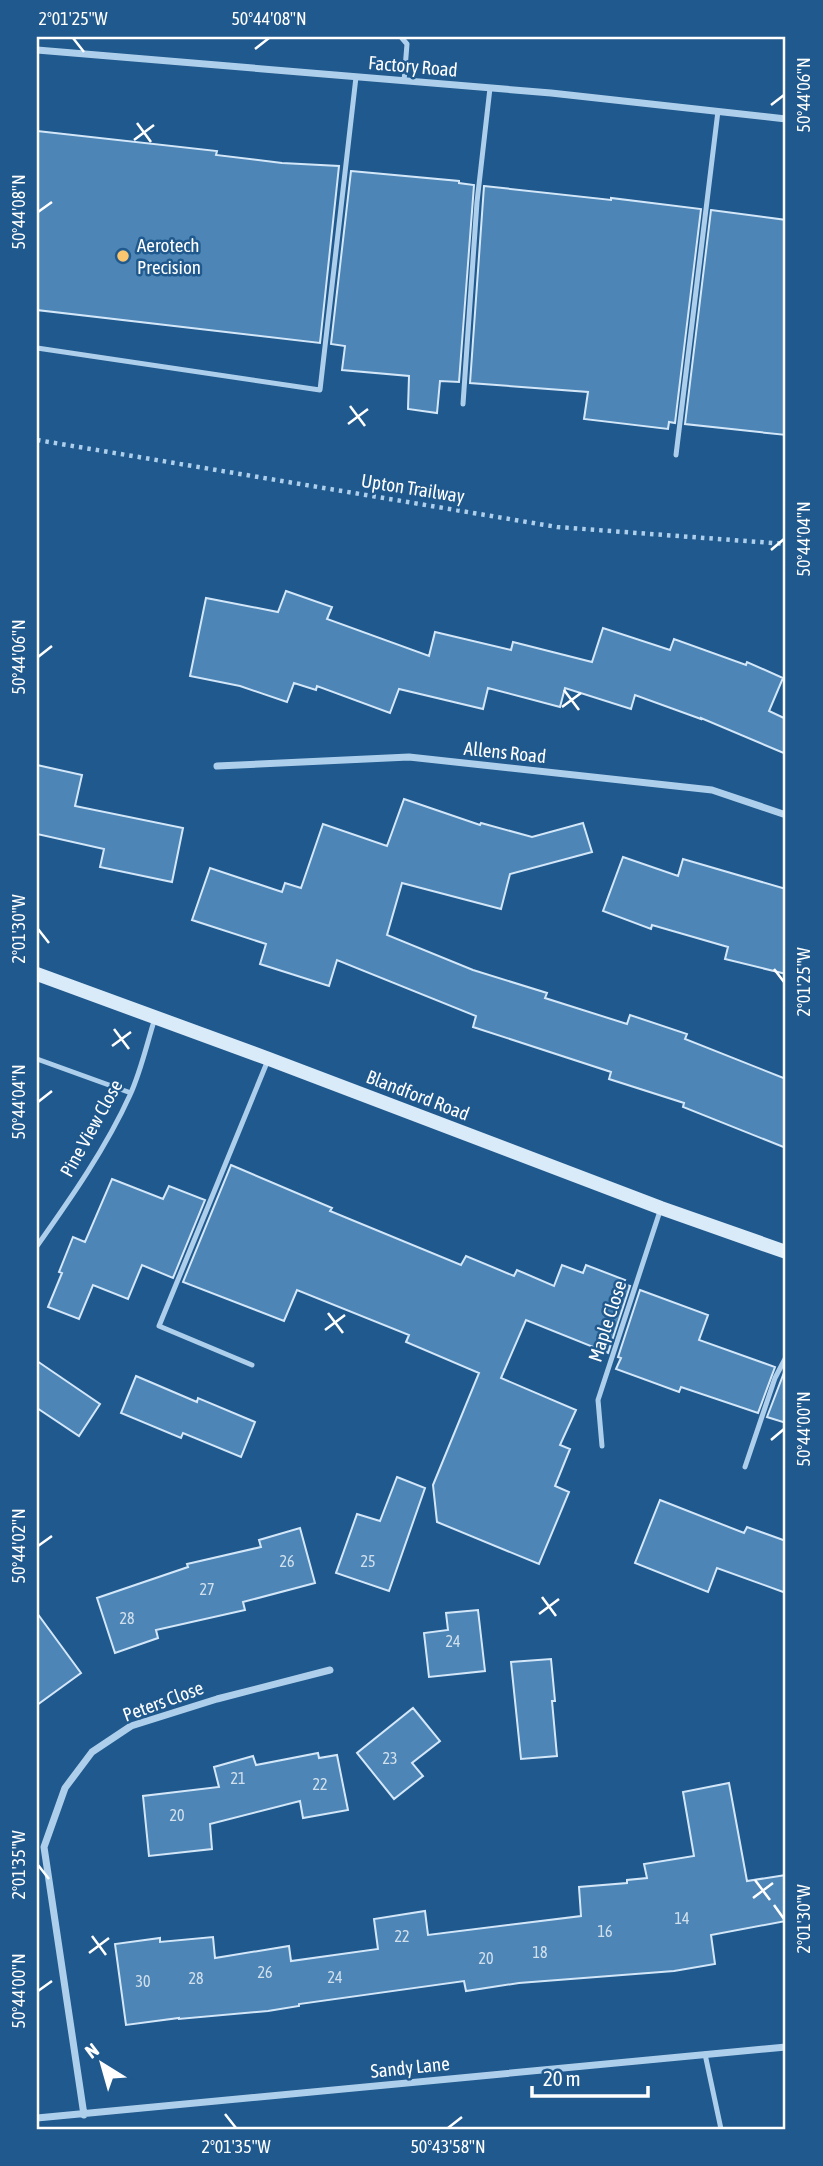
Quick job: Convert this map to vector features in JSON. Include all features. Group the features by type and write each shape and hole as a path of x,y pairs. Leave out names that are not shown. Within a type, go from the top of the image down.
{"main road":[{"name":"Blandford Road","path":"37,974 661,1208 786,1252"}],"street":[{"name":"Factory Road","path":"37,50 490,88 786,119"},
{"name":"Allens Road","path":"216,766 409,757 712,790 786,815"},
{"name":"Peters Close","path":"84,2115 44,1847 65,1788 92,1752 131,1726 217,1699 330,1670"},
{"name":"Sandy Lane","path":"37,2118 786,2047"}],"lane":[{"path":"401,37 407,44 404,81"},
{"path":"37,348 320,390 356,77"},
{"path":"463,404 477,202 490,88"},
{"path":"677,455 718,111"},
{"name":"Pine View Close","path":"37,1246 102,1147 131,1093 155,1018"},
{"path":"37,1059 131,1093"},
{"path":"252,1365 159,1326 269,1059"},
{"name":"Maple Close","path":"602,1446 598,1400 661,1208"},
{"path":"745,1467 775,1378 786,1357"},
{"path":"705,2054 721,2129"}],"path":[{"name":"Upton Trailway","path":"37,440 558,527 786,544"}],"building":[{"name":"Aerotech Precision","path":"37,131 217,151 216,155 282,163 339,166 320,343 37,310"},
{"path":"351,171 459,181 474,185 459,382 440,381 437,413 408,409 409,376 342,370 345,346 331,344"},
{"path":"484,186 701,209 675,423 669,422 668,429 584,419 588,392 470,383"},
{"path":"711,210 786,220 786,435 685,424"},
{"path":"286,591 332,607 327,619 429,656 435,632 511,650 513,642 592,662 603,628 670,650 674,639 746,665 747,662 783,678 769,711 786,719 786,754 701,718 635,695 631,709 565,688 560,707 488,688 483,709 399,689 390,713 317,686 316,690 294,683 287,702 240,686 190,676 206,598 278,612"},
{"path":"37,765 82,775 75,806 183,828 172,882 100,867 104,849 37,834"},
{"path":"404,799 480,825 481,823 532,837 583,823 592,852 510,874 501,909 402,883 387,935 473,970 547,993 545,998 627,1024 630,1015 687,1034 685,1039 786,1079 786,1148 683,1107 684,1103 609,1079 611,1072 473,1027 476,1016 337,960 329,986 260,964 266,944 192,920 210,868 282,892 285,883 301,888 323,824 387,846"},
{"path":"623,857 678,876 683,859 786,889 786,974 725,959 728,947 652,925 651,929 603,911"},
{"path":"231,1165 332,1208 330,1211 461,1265 466,1256 514,1276 517,1270 554,1286 562,1265 583,1273 586,1265 625,1280 623,1284 630,1286 608,1353 526,1320 501,1378 576,1410 560,1445 570,1449 555,1486 569,1492 539,1564 437,1522 433,1485 479,1373 406,1342 409,1335 297,1290 284,1321 183,1282"},
{"path":"112,1179 163,1199 169,1186 205,1200 173,1278 142,1265 128,1299 93,1285 79,1319 48,1307 73,1237 85,1242"},
{"path":"640,1290 708,1315 699,1340 775,1367 758,1413 681,1387 679,1392 616,1369"},
{"path":"37,1361 100,1404 79,1436 37,1408"},
{"path":"786,1370 786,1423 767,1417"},
{"path":"136,1376 197,1402 198,1398 255,1422 241,1457 183,1433 181,1438 121,1413"},
{"path":"397,1477 425,1488 389,1591 336,1573 357,1514 380,1521"},
{"path":"660,1500 744,1533 747,1527 786,1541 786,1593 717,1568 708,1592 635,1563"},
{"path":"300,1528 315,1583 243,1602 245,1610 156,1630 158,1638 115,1653 97,1598 188,1567 187,1564 261,1547 259,1540"},
{"path":"478,1610 485,1671 429,1677 424,1633 448,1630 446,1613"},
{"path":"37,1613 81,1673 37,1705"},
{"path":"551,1659 557,1756 521,1759 511,1662"},
{"path":"413,1708 440,1741 412,1763 423,1776 394,1799 357,1753"},
{"path":"318,1753 319,1758 337,1755 348,1810 303,1818 300,1801 210,1824 212,1849 149,1856 143,1796 219,1787 214,1767 253,1756 256,1765"},
{"path":"729,1783 747,1881 786,1875 786,1921 711,1935 715,1964 674,1971 519,1983 466,1991 464,1981 299,2004 268,2011 126,2025 115,1944 160,1938 160,1942 213,1937 215,1958 289,1946 291,1961 378,1949 374,1919 425,1911 428,1935 581,1916 579,1887 627,1883 627,1880 647,1878 644,1864 694,1856 683,1792"}],"place":[{"name":"Aerotech Precision","path":"123,256"}]}
